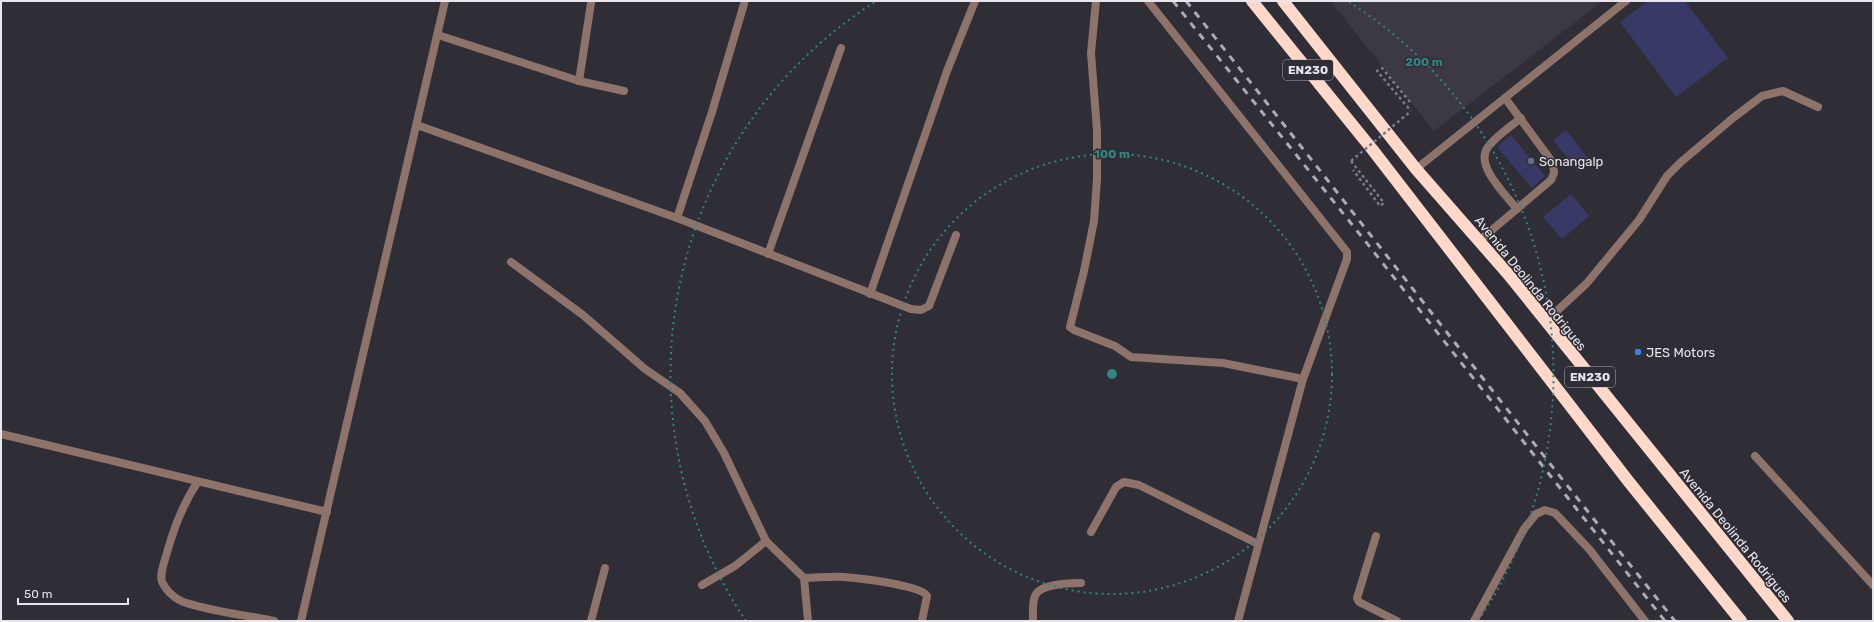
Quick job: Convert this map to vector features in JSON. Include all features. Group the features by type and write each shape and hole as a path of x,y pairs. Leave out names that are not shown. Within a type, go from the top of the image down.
{"highway":[{"name":"EN230","path":"1252,1 1372,148 1629,482 1741,621"},
{"name":"Avenida Deolinda Rodrigues","path":"1283,1 1416,169 1508,274 1545,322 1788,621"}],"street":[{"path":"301,621 445,1"},
{"path":"870,294 947,72 975,1"},
{"path":"1096,1 1092,53 1097,132 1097,179 1094,221 1084,271 1070,327 1074,330 1115,346 1131,357 1223,363 1303,378"},
{"path":"1148,1 1347,252 1347,259 1303,378 1238,621"},
{"path":"1416,169 1626,1"},
{"path":"579,81 591,3"},
{"path":"677,218 712,112 744,4"},
{"path":"438,36 579,81 624,91"},
{"path":"768,254 841,48"},
{"path":"1545,322 1587,283 1639,220 1667,176 1681,162 1733,118 1762,96 1783,91 1818,107"},
{"path":"1479,241 1551,180 1554,173 1553,163 1505,98"},
{"path":"1517,209 1486,168 1484,156 1488,147 1521,118"},
{"path":"417,125 677,218 911,309 921,310 929,306 956,235"},
{"path":"512,262 583,315 645,369 680,393 705,421 724,453 766,541 804,578 808,621"},
{"path":"1,434 197,483 327,512"},
{"path":"1755,456 1873,585"},
{"path":"1091,532 1116,487 1124,482 1139,485 1258,544"},
{"path":"197,483 186,498 175,523 163,568 162,581 168,592 181,600 201,607 274,621"},
{"path":"1474,621 1524,529 1536,514 1545,510 1555,513 1589,549 1645,621"},
{"path":"1376,536 1356,598 1359,602 1397,621"},
{"path":"702,585 735,566 766,541"},
{"path":"591,621 605,568"},
{"path":"804,578 843,577 878,581 921,590 927,596 922,621"},
{"path":"1033,621 1035,595 1040,589 1062,584 1080,583"}],"path":[{"path":"1352,170 1380,206 1384,203 1351,161 1411,111 1377,71 1382,68 1410,102"}],"shaded area":[{"path":"1330,1 1603,1 1434,131"}],"building":[{"path":"1648,1 1685,1 1728,58 1676,97 1620,22"},
{"path":"1566,130 1590,161 1578,171 1553,140"},
{"path":"1511,135 1545,176 1532,188 1497,147"},
{"path":"1571,194 1589,216 1562,239 1543,217"}],"railway":[{"path":"1173,1 1362,237 1665,621"},
{"path":"1186,1 1675,621"}],"place":[{"name":"Sonangalp","path":"1531,161"},
{"name":"JES Motors","path":"1638,352"}]}
